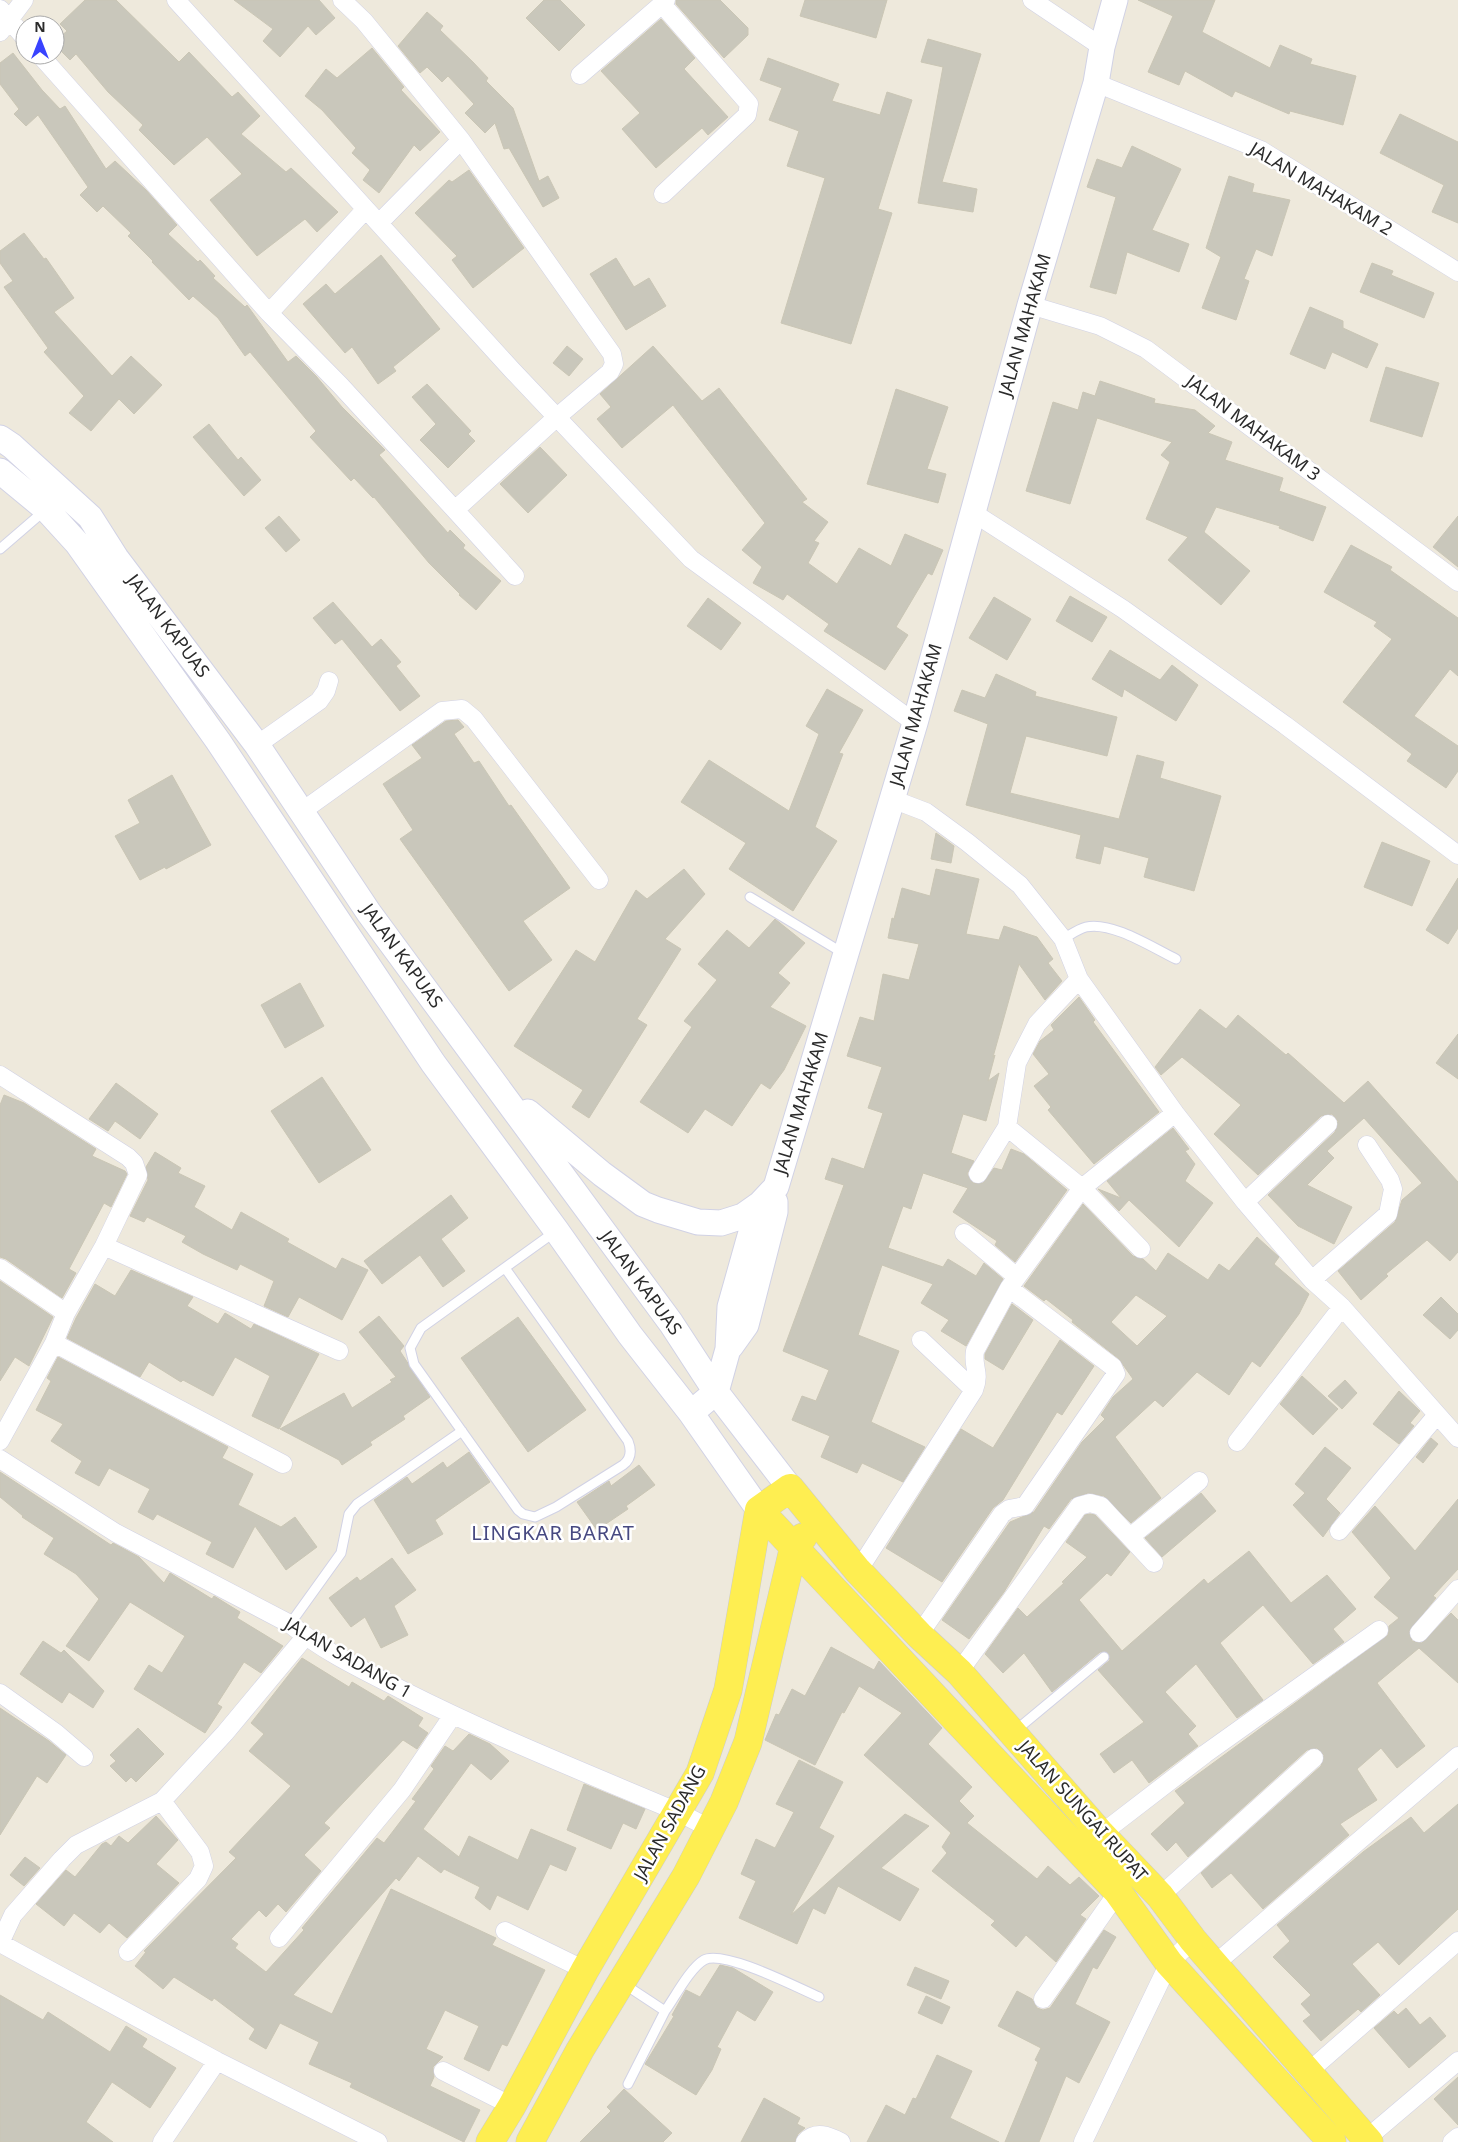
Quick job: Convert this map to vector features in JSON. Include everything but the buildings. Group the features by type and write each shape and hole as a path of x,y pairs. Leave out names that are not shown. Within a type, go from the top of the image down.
{"main road":[{"name":"JALAN SUNGAI RUPAT","path":"790,1488 858,1571 919,1635 959,1672 1101,1834 1160,1896 1194,1940 1307,2073 1367,2140"},
{"path":"759,1510 790,1488"},
{"name":"JALAN SUNGAI RUPAT","path":"759,1510 1118,1892 1169,1963 1332,2142"},
{"name":"JALAN SADANG","path":"490,2142 512,2106 585,1970 700,1773 728,1690 759,1510"},
{"path":"530,2142 580,2050 686,1876 711,1829 748,1742 794,1546 819,1523"}],"street":[{"path":"15,30 3,20 24,0"},
{"path":"176,0 557,417 692,559 915,723"},
{"path":"342,0 364,22 461,140 612,354 614,364 610,372 557,417 455,510"},
{"path":"1032,0 1102,47"},
{"name":"JALAN MAHAKAM","path":"716,1392 728,1349 746,1325 775,1212 768,1195 846,954 915,723 1030,306 1096,83 1102,47 1115,0"},
{"path":"580,74 663,3 748,104 747,115 663,194"},
{"path":"49,65 268,313 347,392 515,576"},
{"name":"JALAN MAHAKAM 2","path":"1096,83 1261,150 1458,272"},
{"path":"379,223 461,140"},
{"path":"268,313 366,209"},
{"name":"JALAN MAHAKAM 3","path":"1030,306 1100,326 1146,348 1458,582"},
{"name":"JALAN KAPUAS","path":"0,438 12,446 90,517 116,558 257,746 369,913 671,1323 716,1392 790,1488"},
{"name":"JALAN KAPUAS","path":"0,471 46,509 77,544 218,741 433,1063 556,1230 630,1336 691,1413 759,1510"},
{"path":"972,512 1123,609 1285,725 1458,855"},
{"path":"257,746 319,700 326,691 329,681"},
{"path":"301,812 442,711 462,709 474,720 599,880"},
{"path":"892,799 926,812 968,842 1020,886 1063,939 1079,979 1175,1113 1245,1202 1312,1280 1342,1307 1458,1438"},
{"path":"344,928 369,913"},
{"path":"978,1174 1007,1127 1017,1063 1043,1016 1079,979"},
{"path":"0,1076 123,1154 134,1163 138,1175 104,1246 66,1313 54,1342 0,1440"},
{"path":"501,1090 602,1174 643,1204 698,1222 721,1223 743,1216 768,1195"},
{"path":"858,1571 974,1390 979,1377 973,1358 974,1351 1013,1282 1082,1188 1175,1113"},
{"path":"1245,1202 1328,1124"},
{"path":"1007,1127 1082,1188 1140,1249"},
{"path":"1312,1280 1388,1214 1393,1189 1390,1180 1367,1145"},
{"path":"919,1635 1002,1514 1009,1508 1025,1506 1116,1374 1113,1367 1013,1282 964,1233"},
{"path":"104,1246 339,1351"},
{"path":"0,1268 66,1313"},
{"path":"1237,1442 1342,1307"},
{"path":"921,1340 974,1390"},
{"path":"54,1342 284,1464"},
{"path":"691,1413 716,1392"},
{"path":"1338,1531 1437,1415"},
{"name":"JALAN SADANG 1","path":"0,1459 116,1533 290,1624 306,1637 362,1670 453,1715 678,1812 711,1829"},
{"path":"1130,1538 1200,1481"},
{"path":"959,1672 1079,1506 1090,1503 1101,1506 1154,1563"},
{"path":"1419,1633 1458,1589"},
{"path":"1101,1834 1205,1754 1379,1630"},
{"path":"306,1637 225,1733 162,1801 76,1844 13,1915 0,1942 217,2061 378,2142"},
{"path":"0,1693 56,1733 84,1757"},
{"path":"279,1938 402,1790 453,1715"},
{"path":"1215,1964 1458,1756"},
{"path":"1160,1896 1314,1758"},
{"path":"128,1952 198,1879 204,1866 200,1852 162,1801"},
{"path":"1043,1999 1118,1892"},
{"path":"505,1931 585,1970"},
{"path":"1082,2142 1169,1963 1194,1940"},
{"path":"1307,2073 1458,1941"},
{"path":"162,2142 217,2061"},
{"path":"1367,2140 1458,2061"},
{"path":"443,2071 512,2106"},
{"path":"805,2142 814,2135 824,2135 841,2142"},
{"path":"1452,2142 1458,2137"}],"lane":[{"path":"0,549 46,509"},
{"path":"750,897 846,954"},
{"path":"1063,939 1086,927 1100,926 1125,933 1176,959"},
{"path":"505,1268 628,1441 631,1448 630,1459 623,1465 556,1507 535,1517 523,1514 518,1510 414,1364 410,1348 421,1328 556,1230"},
{"path":"290,1624 341,1553 348,1519 357,1504 462,1431"},
{"path":"1013,1733 1104,1657"},
{"path":"628,2084 665,2011 696,1966 706,1958 718,1957 735,1961 819,1997"},
{"path":"622,1982 665,2011"}],"district":[{"name":"LINGKAR BARAT","path":"553,1533"}]}
